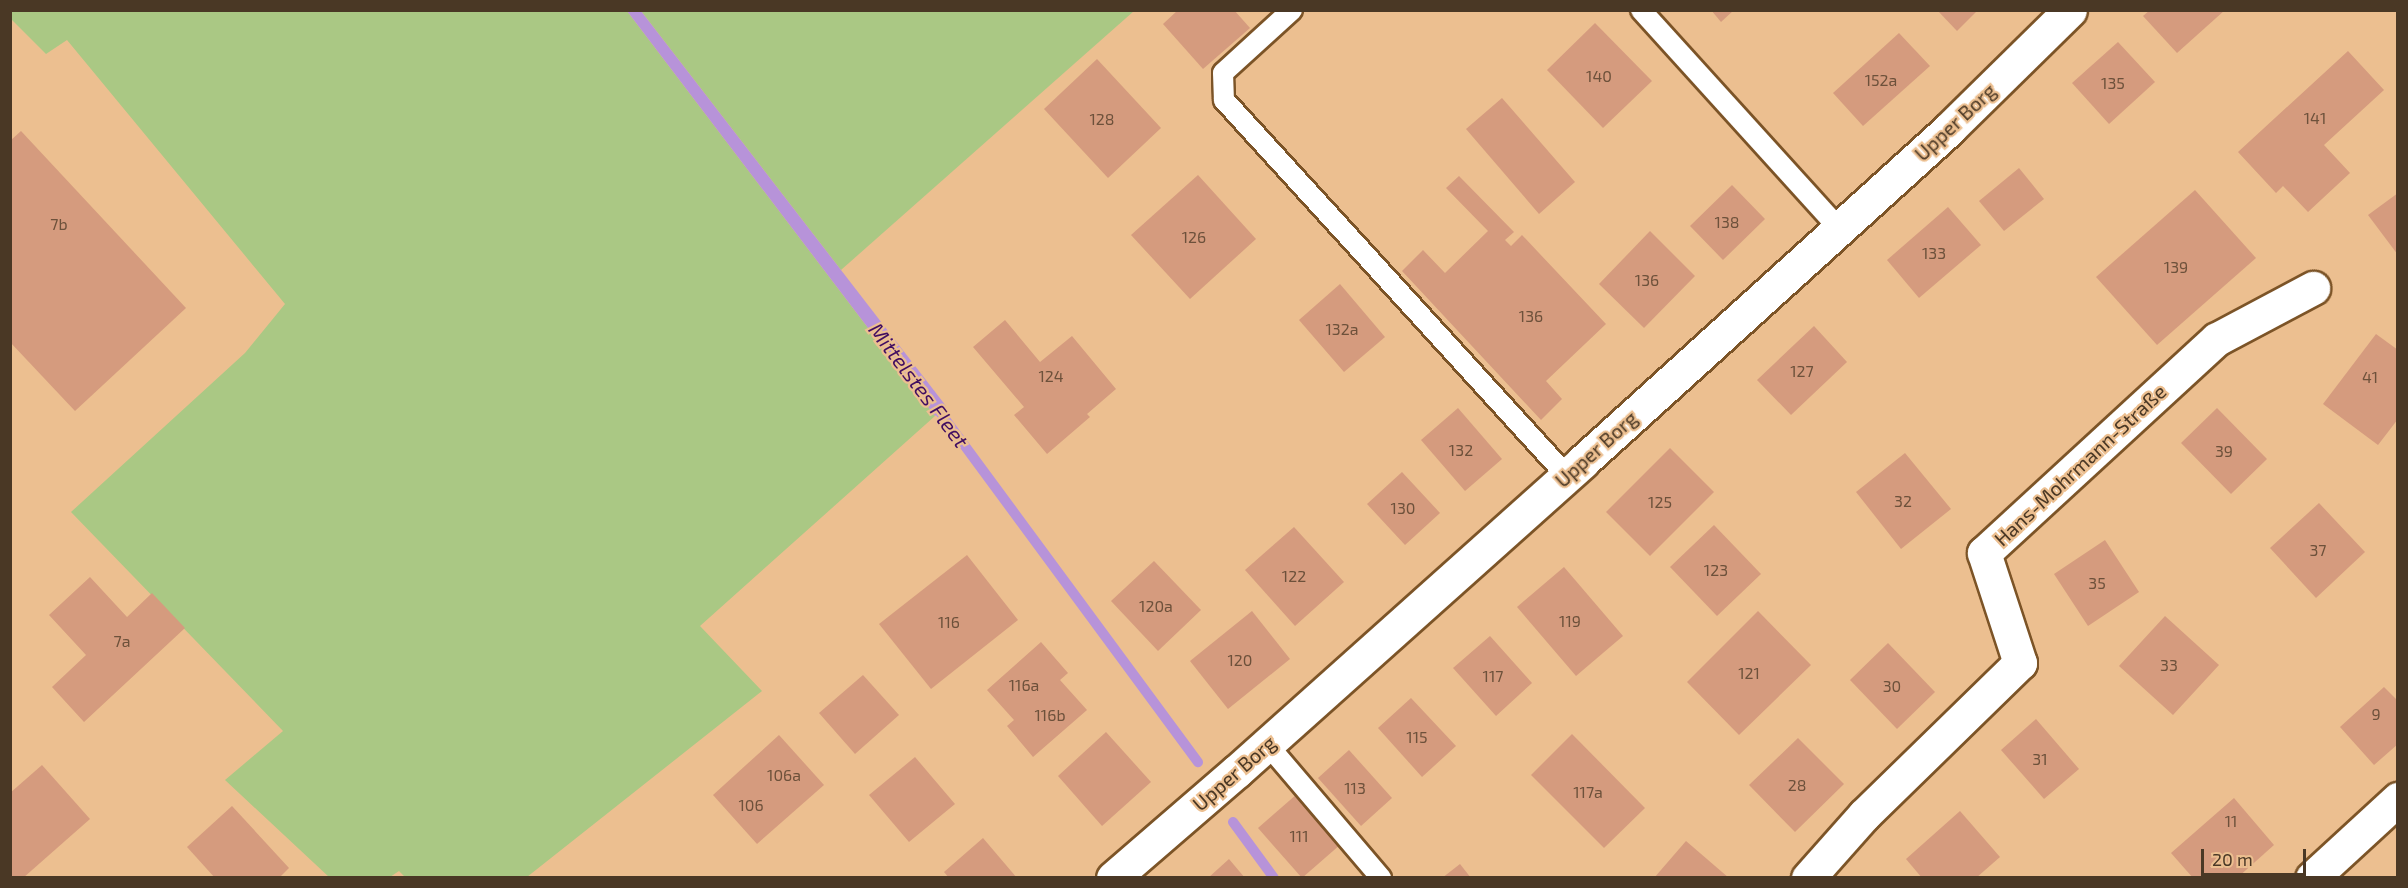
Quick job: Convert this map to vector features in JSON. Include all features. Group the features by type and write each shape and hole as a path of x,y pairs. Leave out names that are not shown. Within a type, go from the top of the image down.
{"street":[{"name":"Upper Borg","path":"1113,878 1567,476 1950,128 2070,10"},
{"name":"Hans-Mohrmann-Straße","path":"1808,878 1864,815 2020,663 1984,553 2217,339 2313,288"},
{"path":"2312,878 2397,799"}],"lane":[{"path":"1292,10 1223,73 1224,100 1567,476"},
{"path":"1641,10 1839,228"},
{"path":"1267,744 1380,878"}],"green space":[{"path":"10,11 627,11 935,416 700,626 762,691 527,877 405,877 399,871 390,877 329,877 225,780 283,731 71,512 245,353 285,304 67,40 46,54 11,19"},
{"path":"641,11 1134,11 841,270"}],"water":[{"path":"627,11 641,11 946,406 935,416"}],"building":[{"path":"1178,10 1234,10 1250,28 1203,69 1163,24"},
{"path":"1711,10 1734,10 1721,22"},
{"path":"1937,10 1978,10 1957,31"},
{"path":"2150,10 2225,10 2177,53 2143,16"},
{"path":"1595,23 1652,81 1603,128 1547,70"},
{"path":"1899,33 1930,66 1863,126 1833,93"},
{"path":"2118,42 2155,82 2109,124 2072,83"},
{"path":"2348,51 2384,90 2324,145 2350,173 2308,212 2283,186 2276,193 2238,152"},
{"path":"1097,59 1161,128 1108,178 1044,109"},
{"path":"1502,98 1575,182 1539,214 1466,129"},
{"path":"21,131 186,308 75,411 10,342 10,141"},
{"path":"2019,168 2044,199 2004,231 1979,201"},
{"path":"1198,175 1256,239 1190,299 1131,235"},
{"path":"1459,176 1514,232 1505,240 1511,246 1522,235 1606,324 1546,381 1562,399 1541,420 1402,271 1423,250 1445,273 1488,231 1446,188"},
{"path":"1732,185 1765,219 1723,260 1690,226"},
{"path":"2195,190 2256,258 2157,345 2096,277"},
{"path":"2398,193 2398,255 2368,215"},
{"path":"1948,207 1981,245 1919,298 1887,260"},
{"path":"1650,231 1695,276 1644,328 1599,284"},
{"path":"1340,284 1385,337 1344,372 1299,320"},
{"path":"1005,320 1040,362 1072,336 1116,389 1087,414 1090,417 1047,454 1014,415 1024,407 973,347"},
{"path":"1814,326 1847,362 1791,415 1757,380"},
{"path":"2376,334 2398,350 2398,419 2378,445 2323,404"},
{"path":"1458,408 1502,459 1465,491 1421,440"},
{"path":"2217,408 2267,459 2231,494 2181,443"},
{"path":"1670,448 1714,492 1650,556 1606,512"},
{"path":"1905,453 1951,509 1901,549 1856,492"},
{"path":"1402,472 1440,513 1405,545 1367,504"},
{"path":"2319,503 2365,552 2316,598 2270,548"},
{"path":"1714,525 1761,574 1717,616 1670,567"},
{"path":"1294,527 1344,582 1295,626 1245,570"},
{"path":"2105,540 2139,592 2088,626 2054,574"},
{"path":"967,555 1018,620 931,689 879,624"},
{"path":"1154,561 1201,610 1158,651 1111,601"},
{"path":"1564,567 1623,636 1576,676 1517,607"},
{"path":"90,577 127,617 152,593 185,628 84,722 52,687 86,655 49,615"},
{"path":"1252,611 1290,659 1228,709 1190,661"},
{"path":"1758,611 1811,665 1739,735 1687,682"},
{"path":"2165,616 2219,665 2173,715 2119,666"},
{"path":"1490,636 1532,683 1496,716 1453,668"},
{"path":"1041,642 1068,673 1060,680 1087,710 1033,757 1007,726 1014,720 987,690"},
{"path":"1888,643 1935,692 1897,729 1850,680"},
{"path":"863,675 899,715 855,754 819,713"},
{"path":"2384,687 2398,701 2398,744 2374,765 2340,727"},
{"path":"1411,698 1456,746 1422,777 1378,728"},
{"path":"2036,719 2079,769 2044,799 2001,750"},
{"path":"1106,732 1151,782 1102,826 1058,776"},
{"path":"1572,734 1645,808 1604,848 1531,775"},
{"path":"779,735 824,785 757,844 713,795"},
{"path":"1798,738 1844,784 1795,832 1749,785"},
{"path":"1349,750 1392,798 1361,826 1318,778"},
{"path":"915,757 955,804 909,842 869,795"},
{"path":"42,765 90,819 23,878 10,878 10,793"},
{"path":"1297,794 1341,844 1302,878 1258,828"},
{"path":"2234,798 2274,845 2237,878 2193,878 2171,853"},
{"path":"232,806 289,868 279,878 215,878 187,847"},
{"path":"1960,811 2000,857 1976,878 1922,878 1906,859"},
{"path":"983,838 1017,878 949,878 944,872"},
{"path":"1686,841 1729,878 1654,878"},
{"path":"1229,859 1245,878 1208,878"},
{"path":"1460,864 1471,878 1442,878"}],"waterway":[{"name":"Mittelstes Fleet","path":"931,400 1198,762"},
{"name":"Mittelstes Fleet","path":"1233,822 1274,878"}]}
